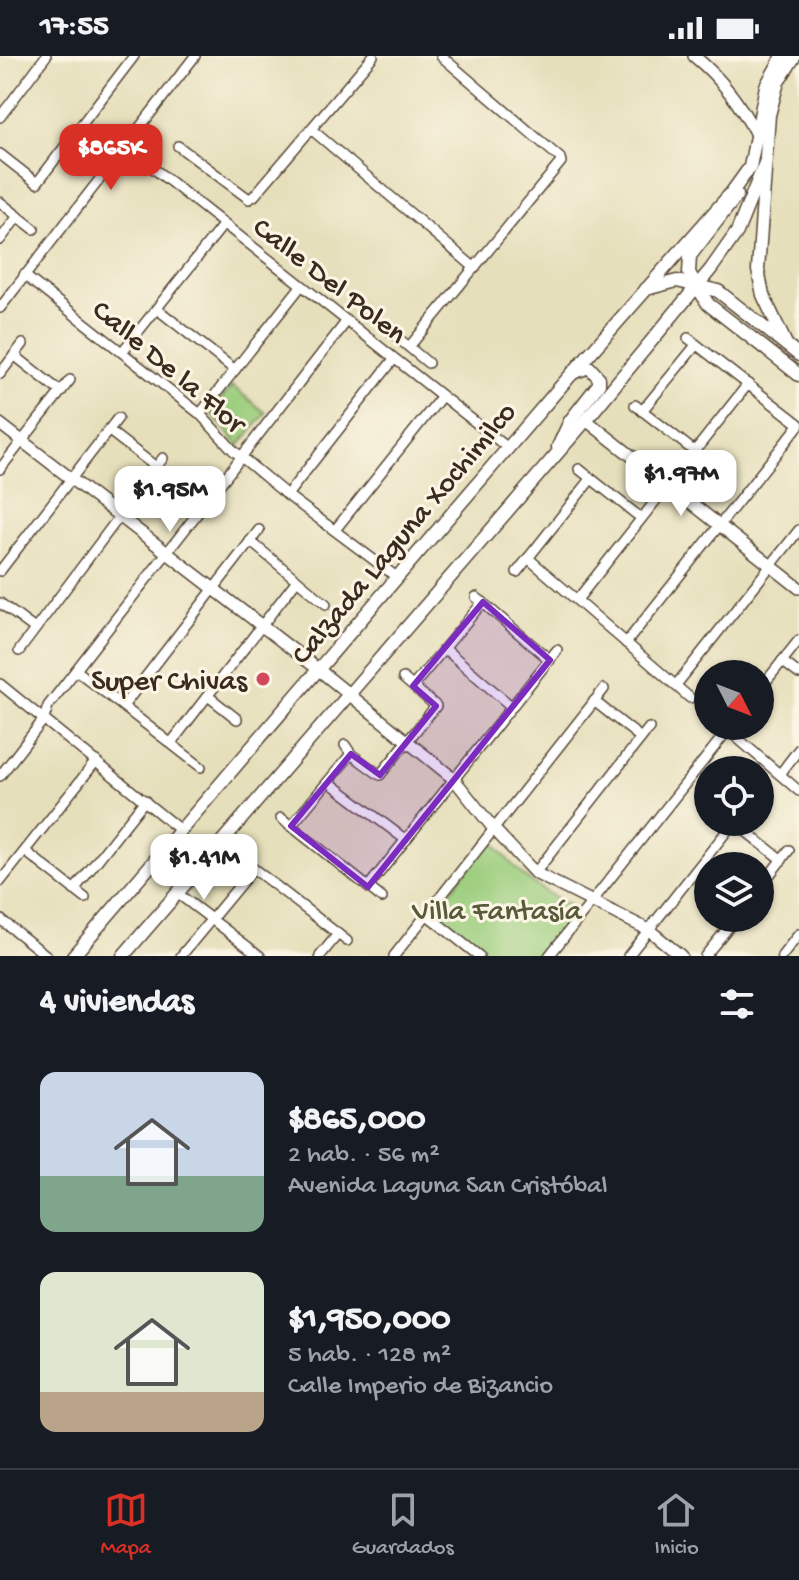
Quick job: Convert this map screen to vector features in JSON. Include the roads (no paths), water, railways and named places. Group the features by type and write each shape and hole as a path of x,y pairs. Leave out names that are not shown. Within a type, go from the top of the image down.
{"main road":[{"name":"Calzada Laguna Xochimilco","path":"73,956 571,374 732,192 750,167 760,106 766,86 783,56"},
{"path":"786,344 763,295 758,270 772,98 795,56"},
{"path":"780,79 799,70"},
{"name":"Calzada Laguna Xochimilco","path":"123,956 586,420 697,286 737,232 765,163"},
{"path":"750,167 742,189 690,256 689,273 708,304 799,375"},
{"path":"719,222 727,233 737,232"},
{"path":"643,291 677,281 718,291 799,354"},
{"path":"556,453 570,421 599,384 599,378 589,367 571,374"}],"street":[{"path":"0,117 46,56"},
{"path":"0,154 37,183 134,56"},
{"path":"0,308 195,56"},
{"path":"178,146 249,199 373,56"},
{"path":"409,347 561,162 441,56"},
{"path":"694,56 726,85 742,106 757,136"},
{"path":"311,129 475,268"},
{"name":"Calle Del Polen","path":"125,146 508,448"},
{"path":"0,202 34,229"},
{"path":"0,240 18,216"},
{"path":"122,352 223,225"},
{"name":"Calle De la Flor","path":"24,275 200,414 241,456 287,495 398,578"},
{"path":"200,414 301,286"},
{"path":"157,309 235,370"},
{"path":"0,776 44,719 48,706 346,322"},
{"path":"392,333 428,363"},
{"path":"626,643 799,424 692,342 638,408 694,451"},
{"path":"0,374 23,344"},
{"path":"14,355 61,392"},
{"path":"287,495 394,359"},
{"path":"0,469 70,380"},
{"path":"577,600 748,384"},
{"path":"335,530 441,397"},
{"path":"0,571 118,418"},
{"path":"586,420 799,588"},
{"path":"0,424 408,740 454,779 493,828 535,873 649,930 681,956"},
{"path":"108,430 156,467"},
{"path":"19,651 163,458"},
{"path":"579,469 641,518"},
{"path":"517,572 591,479"},
{"path":"124,705 259,530"},
{"path":"676,685 799,530"},
{"path":"250,541 326,604"},
{"path":"528,558 690,698"},
{"path":"171,743 297,580"},
{"path":"413,686 445,649 480,600 550,660"},
{"path":"0,603 35,629"},
{"path":"774,671 799,640"},
{"path":"445,649 512,707"},
{"path":"368,887 557,650"},
{"path":"782,661 799,674"},
{"path":"76,670 201,767"},
{"path":"291,826 329,782 348,749 380,775 436,706 403,678"},
{"path":"0,684 180,830"},
{"path":"394,956 604,689"},
{"path":"208,696 237,719"},
{"path":"594,701 641,738"},
{"path":"535,873 649,728"},
{"path":"549,956 720,740"},
{"path":"742,740 799,791"},
{"path":"780,774 799,749"},
{"path":"0,882 96,761"},
{"path":"329,782 406,840"},
{"path":"74,890 145,800"},
{"path":"281,818 382,898"},
{"path":"628,956 723,836"},
{"path":"752,836 782,860"},
{"path":"774,870 789,850"},
{"path":"25,851 85,898"},
{"path":"245,862 342,937 320,956"},
{"path":"181,956 253,869"},
{"path":"177,893 260,956"},
{"path":"426,914 479,956"},
{"path":"0,919 47,956"},
{"path":"705,956 725,932"},
{"path":"782,956 799,934"}],"place":[{"name":"Super Chivas","path":"263,679"}],"park label":[{"name":"Villa Fantasía","path":"497,909"}]}
